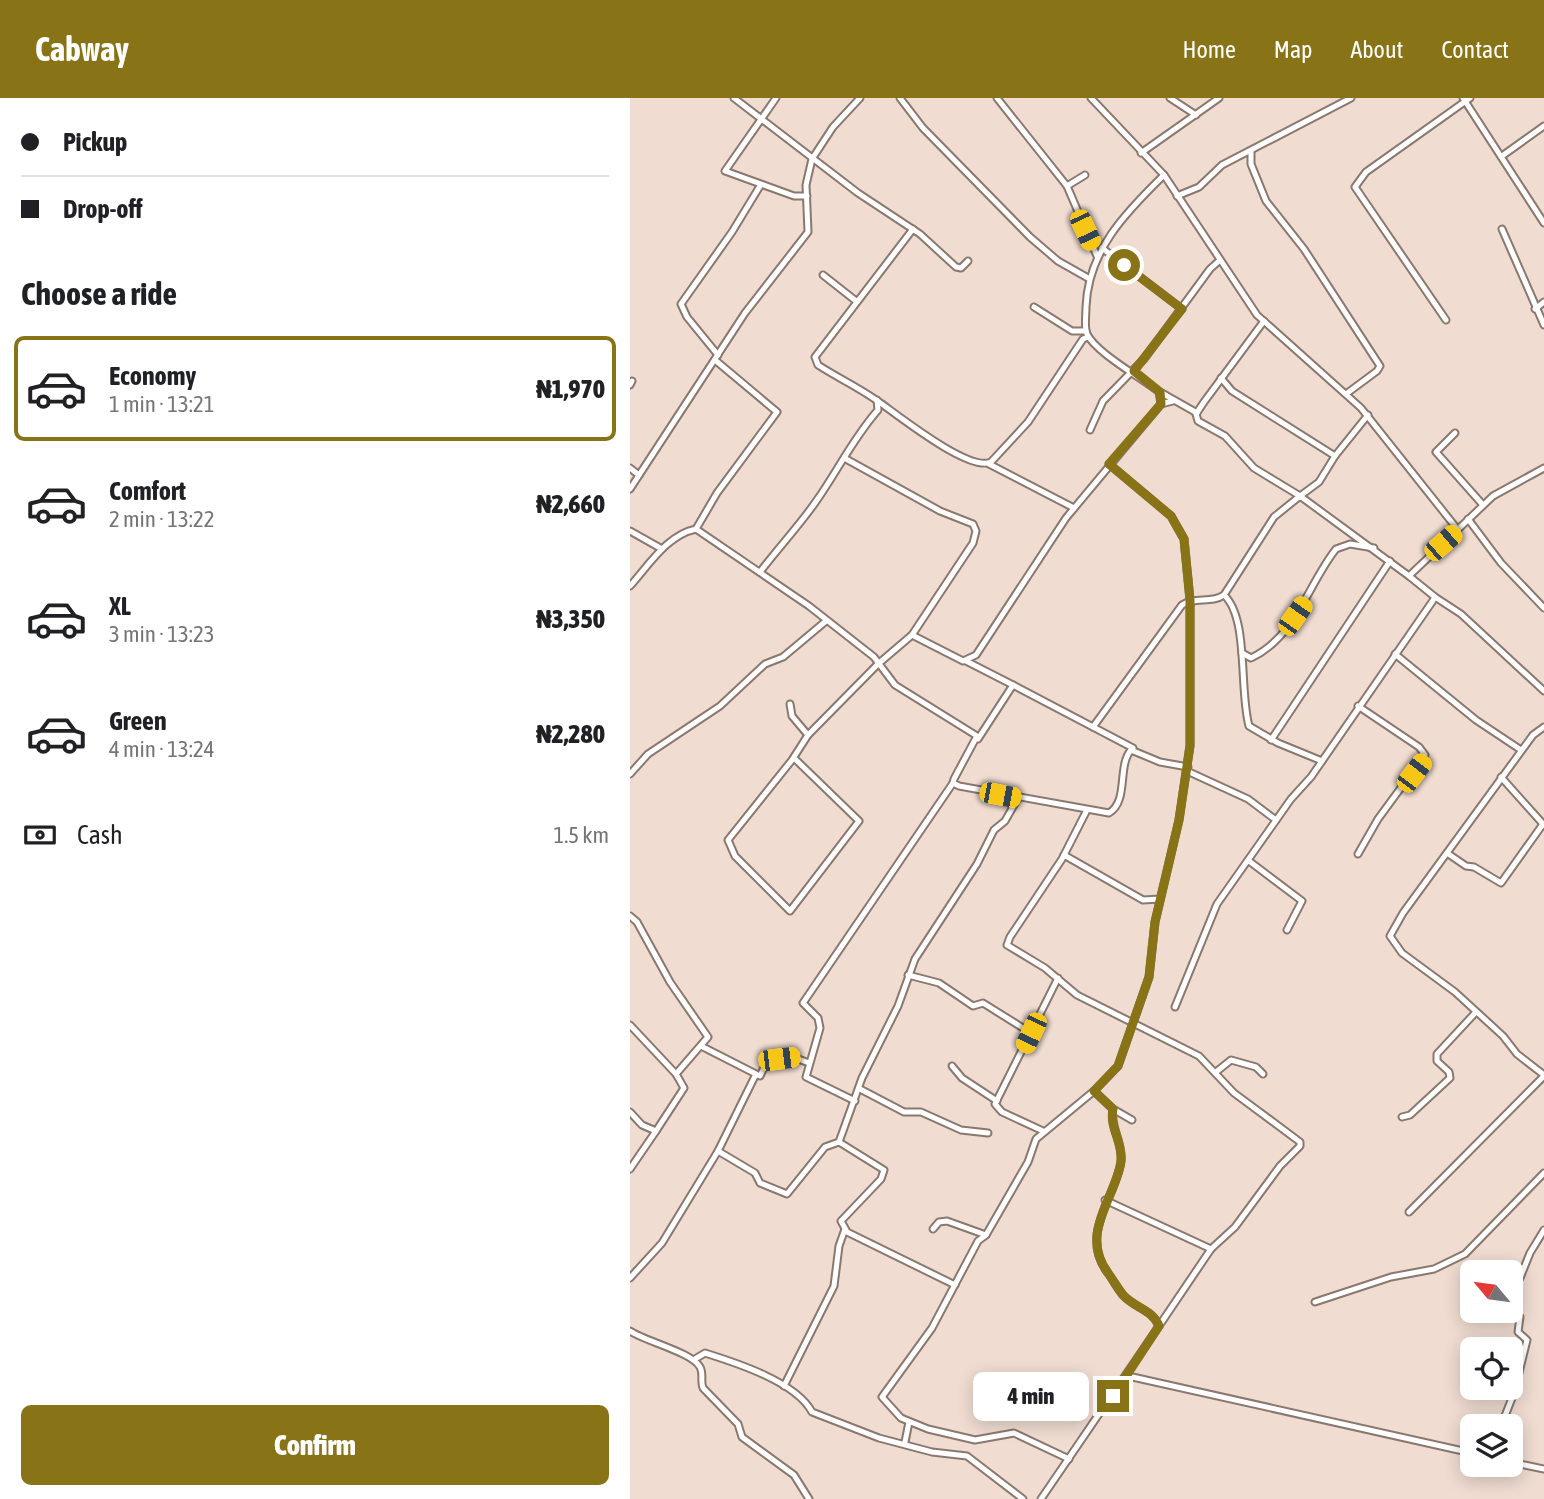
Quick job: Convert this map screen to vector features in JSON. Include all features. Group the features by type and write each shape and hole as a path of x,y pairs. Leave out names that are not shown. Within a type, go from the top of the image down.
{"street":[{"path":"734,98 812,159 939,248 956,267 961,268 968,261"},
{"path":"776,98 760,117 725,171 794,196 807,195"},
{"path":"630,489 745,313 808,232 807,195 812,159 833,127 860,98"},
{"path":"900,98 923,128 1030,237 1067,267 1088,278"},
{"path":"997,98 1067,186 1097,256"},
{"path":"1091,98 1164,176 1264,321 1368,415 1458,530"},
{"path":"1170,98 1186,111 1196,115"},
{"path":"1141,153 1219,98"},
{"path":"1177,196 1199,187 1222,165 1351,98"},
{"path":"1446,320 1354,187 1366,172 1467,99 1544,223"},
{"path":"1186,111 1187,121"},
{"path":"1502,156 1544,126"},
{"path":"1251,151 1251,164 1266,201 1304,249 1377,361 1377,372 1346,394"},
{"path":"1239,156 1251,164"},
{"path":"1067,186 1085,175"},
{"path":"989,464 1013,442 1087,334 1088,278 1097,256 1123,216 1164,176"},
{"path":"630,586 662,549 684,531 696,528 717,493 776,413 717,358 681,305 761,186"},
{"path":"913,229 903,246 817,351 815,360 829,373 877,400 964,457 981,464 989,464 1073,508"},
{"path":"1502,229 1512,249 1514,261 1524,274 1535,309 1544,325"},
{"path":"1102,248 1182,309"},
{"path":"1090,430 1102,401 1134,371 1210,268 1220,260"},
{"path":"823,275 856,301"},
{"path":"1535,309 1544,302"},
{"path":"1034,307 1072,331 1087,334 1160,392 1197,413 1200,423 1225,436 1254,468 1300,496 1374,548 1435,597 1461,614 1544,691"},
{"path":"1197,413 1264,321"},
{"path":"1221,378 1232,390 1335,457"},
{"path":"1160,392 1161,404"},
{"path":"760,572 802,522 846,459 858,435 878,410 877,400"},
{"path":"965,661 976,655 1073,508 1161,404 1173,401"},
{"path":"878,410 893,412"},
{"path":"1093,727 1182,605 1190,600 1213,600 1224,595 1274,517 1319,482 1368,415"},
{"path":"1455,433 1436,452 1483,505"},
{"path":"794,758 859,821 790,911 735,856 728,839 794,758 808,735 878,664 912,635 973,543 976,528 973,524 940,511 846,459"},
{"path":"1069,1459 1014,1433 975,1440 909,1422 895,1415 881,1399 917,1352 978,1241 986,1235 1028,1162 1036,1139 1094,1091 1118,1066 1149,977 1160,899 1188,769 1190,600 1182,532 1171,516 1109,464"},
{"path":"630,468 639,475"},
{"path":"1409,576 1501,490 1544,468"},
{"path":"1468,519 1501,563 1544,608"},
{"path":"696,528 809,606 874,657 895,685 978,739"},
{"path":"630,531 662,549"},
{"path":"1242,653 1251,658 1262,653 1278,637 1313,589 1336,549 1350,544 1374,548"},
{"path":"1271,740 1390,561"},
{"path":"1224,595 1236,608 1248,726 1271,740 1322,761"},
{"path":"1175,1007 1211,915 1435,597"},
{"path":"1189,610 1199,600"},
{"path":"630,774 648,754 720,706 765,664 783,657 826,621"},
{"path":"912,635 1160,762 1188,769 1248,799 1276,820"},
{"path":"1395,654 1476,720 1521,750"},
{"path":"855,1101 806,1077 820,1028 818,1018 803,1003 954,783 956,773 1013,685"},
{"path":"790,704 792,716 808,735"},
{"path":"1358,706 1419,747 1425,755 1373,826 1358,854"},
{"path":"1409,1212 1428,1196 1474,1144 1544,1076 1517,1054 1503,1036 1438,977 1402,953 1390,936 1501,777 1521,750 1544,727"},
{"path":"954,783 975,791 1109,813 1114,810 1125,757 1134,749"},
{"path":"1447,853 1466,866 1474,867 1501,883 1544,825 1501,777"},
{"path":"718,1151 755,1173 760,1183 787,1194 825,1147 839,1142 915,960 977,864 993,830 1005,821 1018,798"},
{"path":"1041,1499 1128,1376 1211,1249 1235,1227 1280,1166 1300,1146 1300,1142 1253,1104 1234,1093 1216,1072 1194,1053 1077,995 1007,942 1064,855 1087,810"},
{"path":"1064,855 1143,900 1160,899"},
{"path":"1249,861 1301,901 1287,930"},
{"path":"630,916 637,922 670,982 708,1037 676,1074"},
{"path":"908,975 939,983 973,1006 983,1003 1031,1033"},
{"path":"1043,1131 1002,1112 995,1104 1058,978"},
{"path":"1402,1118 1410,1115 1450,1078 1449,1072 1437,1060 1437,1054 1476,1012"},
{"path":"630,1025 676,1074 684,1088 630,1170"},
{"path":"701,1046 760,1076 766,1061 793,1057 809,1063"},
{"path":"1216,1072 1230,1060 1256,1068 1263,1074"},
{"path":"952,1066 961,1079 997,1101"},
{"path":"630,1278 662,1243 718,1151 756,1074"},
{"path":"860,1089 904,1112 921,1112 961,1130 988,1133"},
{"path":"1094,1091 1113,1109 1132,1120"},
{"path":"1113,1109 1111,1119 1121,1162 1105,1200 1098,1247 1101,1261 1122,1294 1149,1313 1159,1326"},
{"path":"630,1112 642,1125 656,1132"},
{"path":"839,1142 884,1170 881,1179 841,1221 845,1228 873,1247 955,1285"},
{"path":"1315,1302 1391,1277 1434,1269 1465,1254 1544,1173"},
{"path":"1105,1200 1211,1249"},
{"path":"933,1228 939,1222 947,1221 986,1235"},
{"path":"784,1386 834,1286 839,1246 845,1228"},
{"path":"1523,1270 1544,1230"},
{"path":"1506,1414 1527,1340 1517,1332 1519,1323"},
{"path":"630,1331 645,1340 695,1359 702,1370 701,1385 738,1424 742,1437 793,1475 809,1499"},
{"path":"695,1359 705,1353 725,1359 784,1386 805,1401 811,1412 879,1438 932,1452 967,1456 1024,1499"},
{"path":"1128,1376 1460,1450"},
{"path":"905,1443 909,1422"},
{"path":"1523,1465 1544,1469"}],"route":[{"path":"1113,1396 1159,1326 1149,1313 1122,1294 1101,1261 1098,1247 1102,1208 1121,1162 1121,1151 1111,1119 1113,1109 1094,1091 1118,1066 1149,977 1155,922 1179,820 1190,746 1190,600 1182,532 1171,516 1109,464 1161,404 1160,392 1134,371 1182,309 1124,265"}]}
